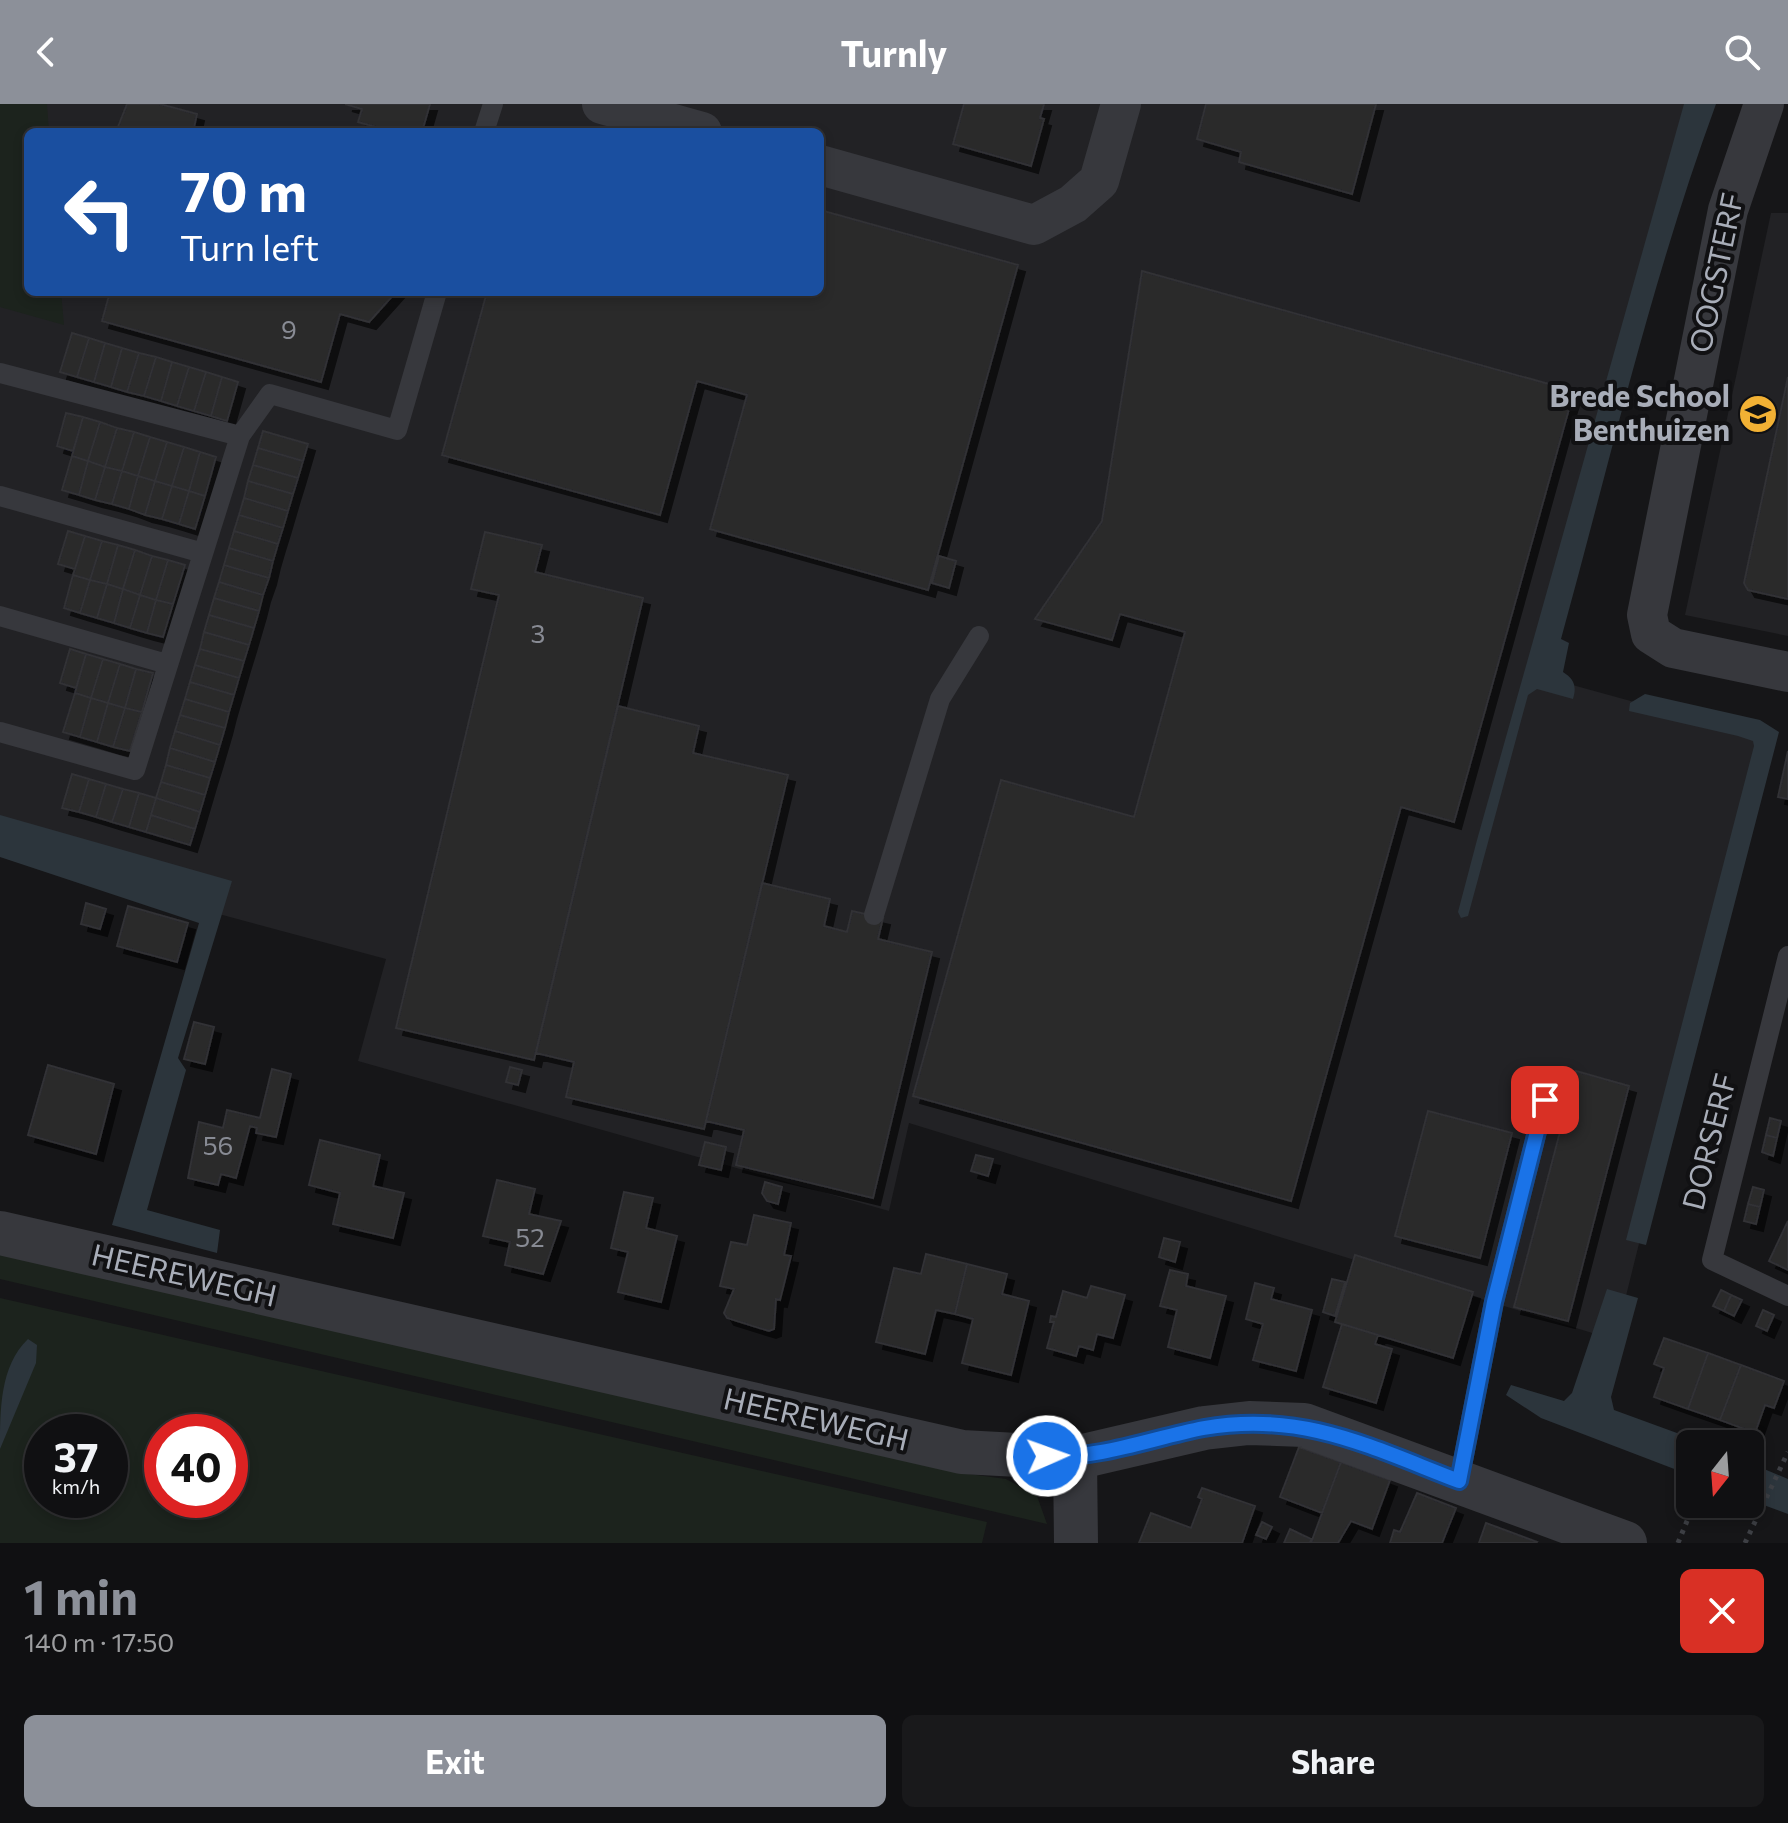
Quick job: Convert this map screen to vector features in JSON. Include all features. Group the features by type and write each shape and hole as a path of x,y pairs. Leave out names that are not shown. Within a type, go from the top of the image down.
{"street":[{"path":"602,104 688,128"},
{"path":"824,166 1034,225 1073,204 1099,181 1121,104"},
{"name":"OOGSTERF","path":"1764,104 1728,210 1647,615 1651,634 1673,648 1788,672"},
{"name":"HEEREWEGH","path":"0,1233 962,1452 1075,1458 1204,1428 1249,1423 1304,1425 1625,1543"},
{"path":"1075,1458 1076,1543"}],"lane":[{"path":"485,128 493,104"},
{"path":"0,732 135,770 240,436 270,394 397,430 436,296"},
{"path":"0,373 240,436"},
{"path":"0,496 203,553"},
{"path":"0,616 167,664"},
{"path":"874,915 940,699 979,636"},
{"name":"DORSERF","path":"1788,956 1712,1260 1788,1296"},
{"path":"1459,1481 1494,1302 1545,1100"}],"path":[{"path":"1745,1543 1788,1452"},
{"path":"1678,1543 1688,1518"}],"shaded area":[{"path":"0,104 1694,104 1546,651 1558,681 1765,738 1615,1340 909,1123 889,1211 358,1061 386,959 0,855"},
{"path":"0,104 47,104 49,128 24,128 24,296 61,296 64,325 0,307"},
{"path":"1684,104 1716,104 1652,303 1561,639 1569,643 1563,672 1574,683 1573,699 1537,689 1528,695 1468,916 1461,918 1458,912 1477,840"},
{"name":"Brede School Benthuizen","path":"1771,213 1788,213 1788,636 1685,615"},
{"path":"1645,694 1760,720 1779,732 1646,1245 1626,1240 1754,746 1753,741 1738,736 1629,711 1630,703"},
{"path":"0,815 232,881 178,1058 186,1070 147,1210 220,1230 217,1253 112,1225 199,923 0,857"},
{"path":"0,1254 954,1472 1006,1479 1037,1496 1047,1524 0,1279"},
{"path":"1607,1289 1638,1298 1611,1397 1614,1410 1676,1433 1676,1470 1541,1418 1506,1395 1511,1385 1564,1401 1572,1393"},
{"path":"0,1298 987,1522 982,1543 0,1543"},
{"path":"28,1339 37,1345 36,1363 0,1449 1,1404 7,1375"},
{"path":"1764,1469 1788,1479 1788,1514 1764,1505"}],"building":[{"path":"127,104 160,104 197,114 194,128 118,128"},
{"path":"345,104 430,104 423,128 379,128 358,122 362,109"},
{"path":"964,104 1044,104 1040,118 1044,119 1031,166 953,144"},
{"path":"1206,104 1376,104 1352,194 1239,162 1241,152 1197,139"},
{"path":"824,211 1018,265 928,590 710,529 747,395 697,381 660,515 442,455 486,296 824,296"},
{"path":"1142,271 1574,391 1454,822 1401,807 1291,1201 913,1096 1001,780 1134,817 1185,632 1120,614 1112,640 1035,619 1102,521"},
{"path":"109,296 392,296 369,322 340,314 321,382 102,321"},
{"path":"72,333 89,338 77,377 60,372"},
{"path":"89,338 105,343 94,382 77,377"},
{"path":"105,343 122,348 111,387 94,382"},
{"path":"122,348 139,353 127,392 111,387"},
{"path":"139,353 156,357 144,396 127,392"},
{"path":"156,357 172,362 161,401 144,396"},
{"path":"172,362 189,367 177,406 161,401"},
{"path":"189,367 206,372 194,411 177,406"},
{"path":"206,372 222,377 211,416 194,411"},
{"path":"222,377 238,382 227,421 211,416"},
{"path":"1788,377 1788,599 1748,590 1744,583"},
{"path":"66,413 83,417 73,451 57,446"},
{"path":"83,417 100,422 88,461 72,456"},
{"path":"100,422 117,428 105,467 88,461"},
{"path":"117,428 134,432 122,471 105,467"},
{"path":"263,431 308,444 303,461 258,448"},
{"path":"134,432 150,437 138,476 122,471"},
{"path":"150,437 167,442 155,481 138,476"},
{"path":"167,442 184,447 172,486 155,481"},
{"path":"184,447 200,452 189,491 172,486"},
{"path":"258,448 303,461 298,478 253,465"},
{"path":"200,452 216,457 205,496 189,491"},
{"path":"72,456 88,461 79,495 62,490"},
{"path":"88,461 105,467 95,500 79,495"},
{"path":"253,465 298,478 293,494 248,481"},
{"path":"105,467 122,471 112,504 95,500"},
{"path":"122,471 138,476 129,509 112,504"},
{"path":"138,476 155,481 145,515 129,509"},
{"path":"155,481 172,486 162,519 145,515"},
{"path":"248,481 293,494 288,511 244,498"},
{"path":"172,486 189,491 179,524 162,519"},
{"path":"189,491 205,496 195,529 179,524"},
{"path":"244,498 288,511 283,528 239,515"},
{"path":"239,515 283,528 278,544 234,531"},
{"path":"68,531 85,536 75,569 58,564"},
{"path":"234,531 278,544 273,561 229,548"},
{"path":"485,532 542,545 535,572 643,598 534,1060 396,1028 499,595 471,589"},
{"path":"85,536 102,541 90,580 73,575"},
{"path":"102,541 118,545 107,584 90,580"},
{"path":"118,545 135,550 123,589 107,584"},
{"path":"229,548 273,561 269,578 224,565"},
{"path":"135,550 152,556 140,595 123,589"},
{"path":"152,556 168,560 156,600 140,595"},
{"path":"939,556 956,561 949,588 932,583"},
{"path":"168,560 185,565 173,604 156,600"},
{"path":"224,565 269,578 263,595 219,582"},
{"path":"73,575 90,580 80,613 64,608"},
{"path":"90,580 107,584 97,618 80,613"},
{"path":"219,582 263,595 259,611 214,598"},
{"path":"107,584 123,589 114,623 97,618"},
{"path":"123,589 140,595 130,628 114,623"},
{"path":"140,595 156,600 147,633 130,628"},
{"path":"214,598 259,611 254,628 209,615"},
{"path":"156,600 173,604 163,637 147,633"},
{"path":"209,615 254,628 249,645 204,632"},
{"path":"204,632 249,645 244,661 200,649"},
{"path":"70,649 86,654 76,688 60,683"},
{"path":"200,649 244,661 239,678 195,665"},
{"path":"86,654 103,659 91,698 75,693"},
{"path":"103,659 120,664 108,703 91,698"},
{"path":"120,664 136,669 125,708 108,703"},
{"path":"195,665 239,678 234,695 190,682"},
{"path":"136,669 153,673 142,712 125,708"},
{"path":"190,682 234,695 229,712 185,699"},
{"path":"75,693 91,698 80,737 63,732"},
{"path":"91,698 108,703 97,742 80,737"},
{"path":"185,699 229,712 225,728 180,715"},
{"path":"108,703 125,708 113,747 97,742"},
{"path":"618,706 699,726 693,753 788,775 704,1129 566,1097 574,1062 536,1053"},
{"path":"125,708 142,712 130,751 113,747"},
{"path":"180,715 225,728 220,745 175,731"},
{"path":"175,731 220,745 215,762 170,748"},
{"path":"170,748 215,762 210,778 166,765"},
{"path":"1788,751 1788,799 1778,797"},
{"path":"166,765 210,778 205,795 161,782"},
{"path":"72,774 89,779 79,812 62,808"},
{"path":"89,779 106,784 96,817 79,812"},
{"path":"161,782 205,795 200,812 156,798"},
{"path":"106,784 123,789 112,822 96,817"},
{"path":"123,789 139,793 129,827 112,822"},
{"path":"139,793 156,798 146,832 129,827"},
{"path":"156,798 200,812 195,829 151,815"},
{"path":"151,815 195,829 190,845 146,832"},
{"path":"762,883 830,899 824,926 847,932 852,911 883,918 878,939 932,952 873,1198 736,1165 744,1130 706,1121"},
{"path":"86,903 106,909 100,929 81,924"},
{"path":"128,906 188,923 177,962 117,946"},
{"path":"194,1022 214,1027 205,1064 184,1059"},
{"path":"48,1065 114,1084 96,1154 28,1135"},
{"path":"510,1067 522,1070 518,1085 506,1082"},
{"path":"272,1069 291,1074 276,1137 256,1133 257,1128 250,1126 236,1178 221,1174 218,1185 188,1178 199,1122 223,1128 227,1110 260,1118"},
{"path":"1576,1071 1629,1086 1568,1321 1514,1307"},
{"path":"1428,1111 1512,1133 1480,1258 1395,1236"},
{"path":"1770,1118 1781,1121 1777,1138 1766,1135"},
{"path":"1766,1135 1777,1138 1773,1156 1762,1152"},
{"path":"320,1140 380,1155 373,1186 404,1193 393,1238 333,1224 340,1193 309,1185"},
{"path":"705,1142 726,1147 721,1170 699,1165"},
{"path":"976,1155 993,1159 988,1176 971,1171"},
{"path":"497,1180 535,1189 529,1214 561,1221 543,1274 505,1265 510,1242 483,1236"},
{"path":"765,1182 782,1187 778,1204 767,1201 762,1193"},
{"path":"1753,1187 1764,1190 1760,1207 1748,1204"},
{"path":"624,1192 653,1198 646,1228 677,1236 661,1302 618,1292 628,1252 611,1248"},
{"path":"1748,1204 1760,1207 1756,1224 1744,1221"},
{"path":"754,1215 791,1223 784,1255 791,1256 780,1300 776,1299 774,1329 769,1331 727,1318 724,1313 734,1289 720,1286 731,1242 747,1245"},
{"path":"1788,1221 1788,1270 1769,1261"},
{"path":"1164,1238 1180,1242 1175,1262 1159,1257"},
{"path":"926,1254 967,1264 955,1314 936,1310 925,1354 876,1342 894,1268 921,1274"},
{"path":"1355,1255 1473,1292 1453,1358 1335,1322"},
{"path":"967,1264 1007,1274 1002,1294 1029,1301 1011,1375 962,1363 973,1319 955,1314"},
{"path":"1170,1270 1188,1274 1186,1286 1226,1296 1210,1358 1168,1347 1177,1310 1160,1306"},
{"path":"1332,1279 1345,1282 1335,1316 1323,1312"},
{"path":"1255,1283 1274,1288 1271,1299 1312,1310 1296,1371 1253,1360 1263,1324 1246,1319"},
{"path":"1091,1286 1125,1295 1113,1338 1097,1334 1093,1350 1079,1346 1076,1356 1047,1348 1054,1322 1050,1322 1051,1316 1056,1317 1063,1291 1087,1298"},
{"path":"1721,1290 1731,1295 1724,1311 1713,1306"},
{"path":"1731,1295 1742,1300 1734,1316 1724,1311"},
{"path":"1763,1310 1774,1315 1767,1331 1756,1326"},
{"path":"1342,1324 1378,1335 1375,1344 1392,1349 1376,1403 1323,1387"},
{"path":"1664,1338 1708,1353 1688,1409 1654,1397 1664,1368 1654,1364"},
{"path":"1708,1353 1741,1365 1720,1420 1688,1409"},
{"path":"1741,1365 1784,1381 1774,1408 1765,1405 1756,1430 1747,1430 1720,1420"},
{"path":"1299,1447 1341,1462 1322,1513 1280,1497"},
{"path":"1341,1462 1390,1480 1372,1529 1351,1521 1338,1543 1311,1543"},
{"path":"1202,1488 1255,1506 1242,1543 1139,1543 1151,1513 1191,1528 1202,1499 1198,1497"},
{"path":"1417,1493 1456,1508 1442,1543 1390,1543 1394,1530 1400,1532"},
{"path":"1262,1522 1272,1527 1266,1539 1256,1535"},
{"path":"1486,1523 1537,1542 1479,1543"},
{"path":"1290,1529 1311,1539 1310,1543 1284,1543"}],"place":[{"name":"Brede School Benthuizen","path":"1758,414"}],"route":[{"path":"1047,1456 1075,1458 1204,1428 1249,1423 1304,1425 1459,1481 1494,1302 1545,1100"}]}
